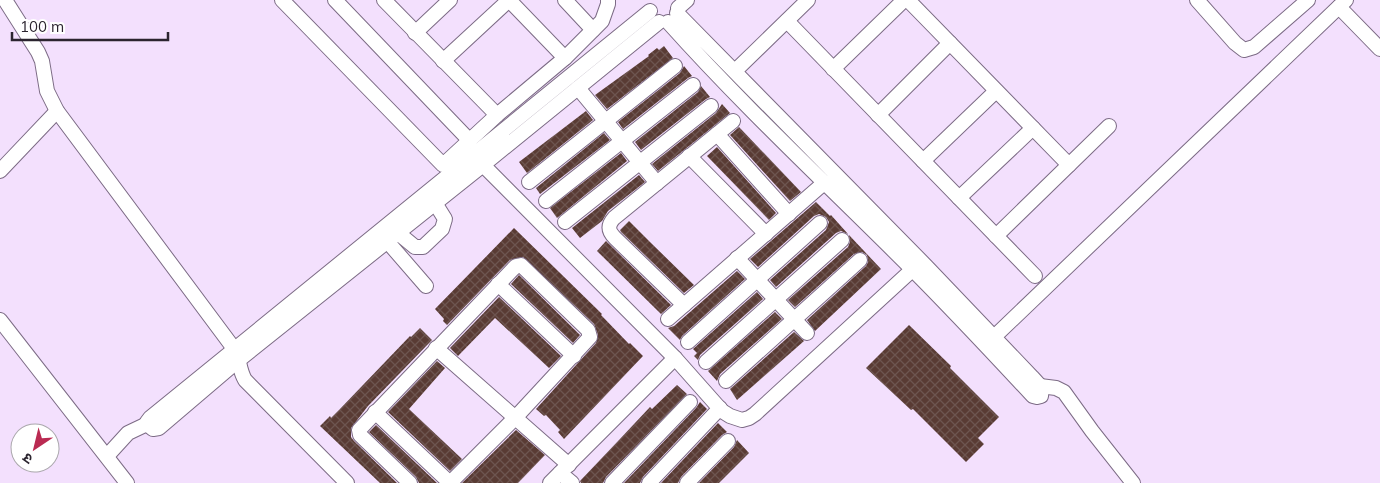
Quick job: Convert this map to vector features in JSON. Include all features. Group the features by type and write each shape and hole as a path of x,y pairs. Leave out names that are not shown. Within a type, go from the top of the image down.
{"street":[{"path":"282,0 443,165 565,58 602,21 608,0"},
{"path":"335,0 470,141"},
{"path":"415,33 450,0"},
{"path":"443,61 509,0 565,58"},
{"path":"565,0 593,30"},
{"path":"735,71 808,0"},
{"path":"833,69 904,0"},
{"path":"908,0 1069,165"},
{"path":"1197,0 1235,43 1244,50 1254,47 1308,0"},
{"path":"390,2 415,33 498,115"},
{"path":"11,3 42,61 47,91 57,111 238,354 242,375 252,388 348,483"},
{"path":"994,337 1343,3 1380,50"},
{"path":"238,354 393,237 483,165 578,88 665,8"},
{"path":"665,8 735,71 994,337 1040,386 1042,394 1037,397 1033,396 912,270 729,88 665,8"},
{"path":"107,456 128,434 147,424 153,430 159,428 238,354 397,216 665,8"},
{"path":"787,21 1035,276"},
{"path":"878,115 950,43"},
{"path":"529,182 675,66"},
{"path":"546,201 693,85"},
{"path":"578,88 657,183"},
{"path":"923,161 996,90"},
{"path":"565,222 711,106"},
{"path":"0,171 57,111"},
{"path":"684,305 609,231 608,227 614,218 733,121"},
{"path":"996,236 1109,126"},
{"path":"959,198 1033,128"},
{"path":"716,134 790,214"},
{"path":"689,156 766,234"},
{"path":"483,165 675,358 720,408 730,416 742,420 755,414 912,270"},
{"path":"668,319 824,183"},
{"path":"393,237 415,247 423,247 442,229 445,219 435,203"},
{"path":"688,342 820,223"},
{"path":"393,237 426,286"},
{"path":"706,362 842,240"},
{"path":"737,258 807,333"},
{"path":"726,381 860,260"},
{"path":"375,412 450,483 574,356 588,340 590,332 523,267 516,266 436,348 375,412 359,430 359,434 410,483"},
{"path":"498,284 574,356"},
{"path":"0,320 127,483"},
{"path":"436,348 515,418 560,474 572,483"},
{"path":"560,474 675,358"},
{"path":"1040,386 1056,388 1064,392 1133,483"},
{"path":"612,483 690,402"},
{"path":"649,483 720,408"},
{"path":"687,483 728,440"}],"building":[{"path":"664,46 673,58 607,109 595,95 649,56 657,48 659,50"},
{"path":"684,66 692,76 623,129 618,122 680,73"},
{"path":"701,86 710,97 641,150 635,142 698,92"},
{"path":"722,104 730,113 658,171 652,164 716,113"},
{"path":"586,111 593,120 527,173 519,162"},
{"path":"739,127 801,192 790,201 730,135"},
{"path":"604,133 610,140 540,194 536,188"},
{"path":"717,147 776,213 769,220 707,156"},
{"path":"621,153 627,161 557,218 550,208"},
{"path":"639,175 645,182 608,211 602,221 580,238 572,228"},
{"path":"816,202 848,234 841,231 836,233 776,287 770,280 826,230 829,222 826,217 819,214 814,216 758,267 750,259"},
{"path":"629,221 694,285 684,293 621,232 620,230"},
{"path":"514,228 643,356 564,439 558,432 560,430 546,415 544,416 536,409 596,343 598,335 594,324 523,257 510,260 447,325 435,309"},
{"path":"849,235 881,269 815,331 807,320 866,266 868,262 867,255 862,252 854,254 795,307 788,300 848,247 850,242"},
{"path":"606,241 671,305 661,314 597,251"},
{"path":"737,271 745,279 682,336 680,340 668,328 674,326"},
{"path":"519,275 580,335 573,343 511,284"},
{"path":"757,292 763,299 700,355 698,360 694,356 697,353 693,349"},
{"path":"499,297 561,356 549,368 495,318 458,356 450,348"},
{"path":"775,312 782,319 720,374 717,381 708,371"},
{"path":"909,325 999,417 978,438 984,444 966,462 913,409 911,410 866,368"},
{"path":"420,328 432,340 368,406 351,428 351,437 354,441 397,483 380,483 320,426 330,416 331,418"},
{"path":"794,332 804,341 737,400 730,389"},
{"path":"437,361 445,368 409,409 462,459 450,471 388,412"},
{"path":"677,385 687,394 606,477 603,483 581,483 580,481 650,407 652,409"},
{"path":"700,402 707,409 643,477 640,483 624,483 696,408"},
{"path":"718,423 727,432 681,477 678,483 661,483"},
{"path":"376,425 437,483 419,483 416,477 369,432"},
{"path":"516,430 545,455 518,483 462,483"},
{"path":"737,440 749,453 719,483 699,483 734,447"}]}
